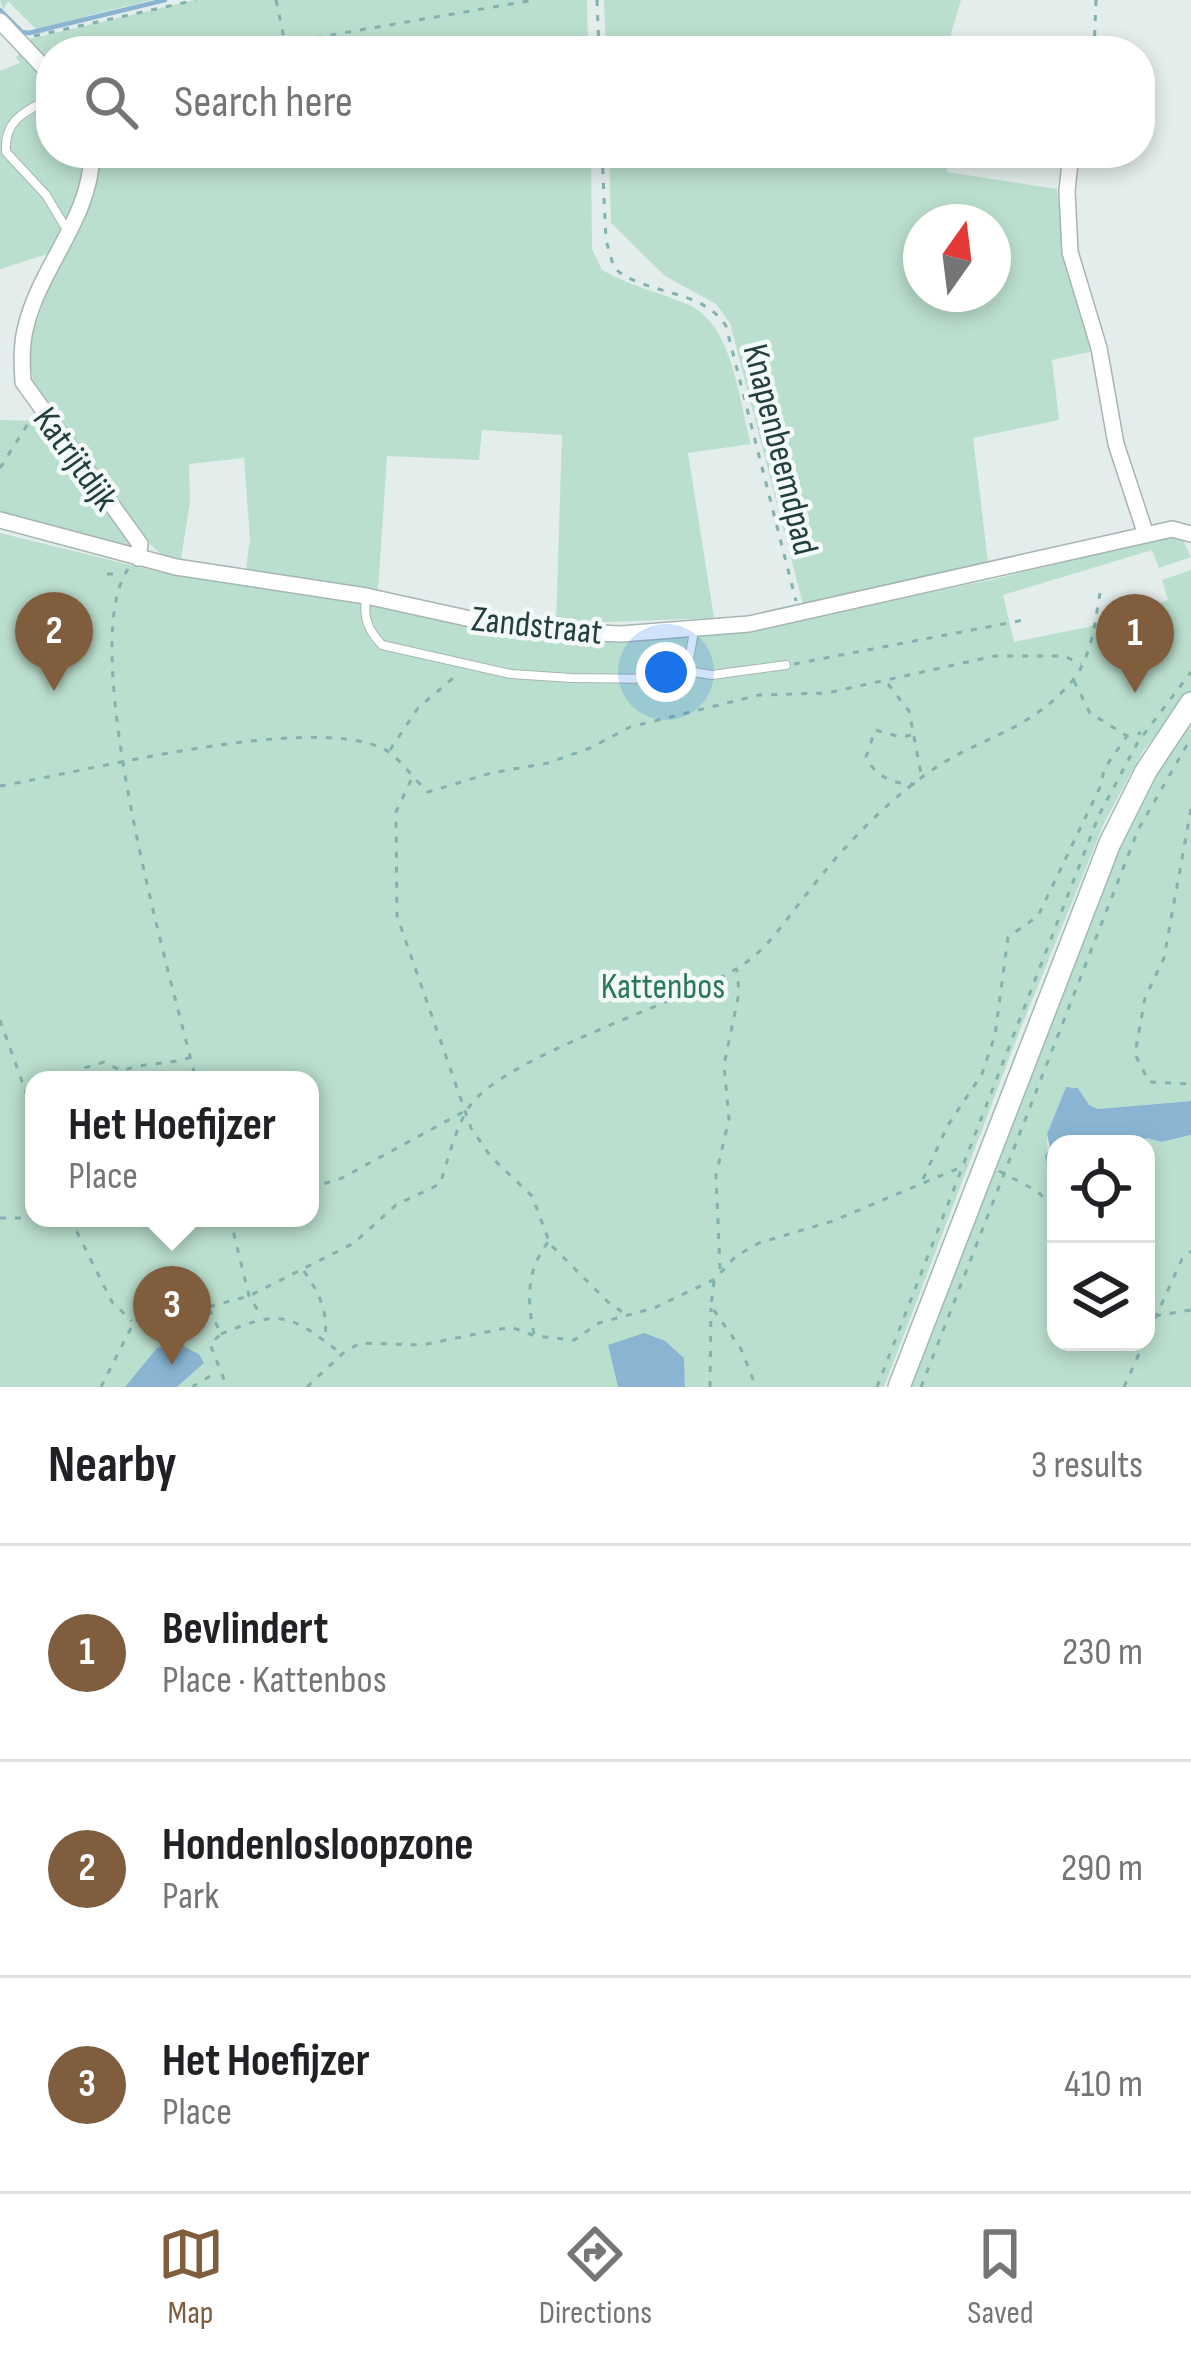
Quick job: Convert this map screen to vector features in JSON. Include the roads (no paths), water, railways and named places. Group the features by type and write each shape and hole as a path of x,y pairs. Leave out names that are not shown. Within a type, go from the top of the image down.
{"main road":[{"path":"899,1387 1110,843 1146,771 1191,704"}],"street":[{"path":"0,21 36,59"},
{"name":"Katrijtdijk","path":"92,168 92,179 26,323 23,382 140,544 137,558"},
{"path":"1069,168 1070,252 1099,348 1116,444 1145,535"},
{"name":"Zandstraat","path":"0,520 137,558 366,596 489,623 621,634 749,624 1172,529 1191,534"}],"lane":[{"path":"36,106 16,117 5,133 6,152 46,195 68,232"},
{"path":"366,596 364,613 382,645 511,674 631,681 664,679 687,671 721,674 786,665"},
{"path":"687,671 695,628"}],"water":[{"path":"1066,1087 1078,1088 1089,1105 1098,1109 1191,1101 1191,1135 1161,1142 1155,1135 1047,1134"},
{"path":"644,1333 665,1341 684,1358 685,1387 618,1387 608,1345"},
{"path":"177,1343 199,1354 204,1363 177,1387 125,1387 157,1348"}],"waterway":[{"path":"0,10 29,33 165,0"}],"place":[{"name":"Hondenlosloopzone","path":"54,691"},
{"name":"Bevlindert","path":"1135,693"},
{"name":"Het Hoefijzer","path":"172,1365"}],"park label":[{"name":"Kattenbos","path":"663,985"}]}
